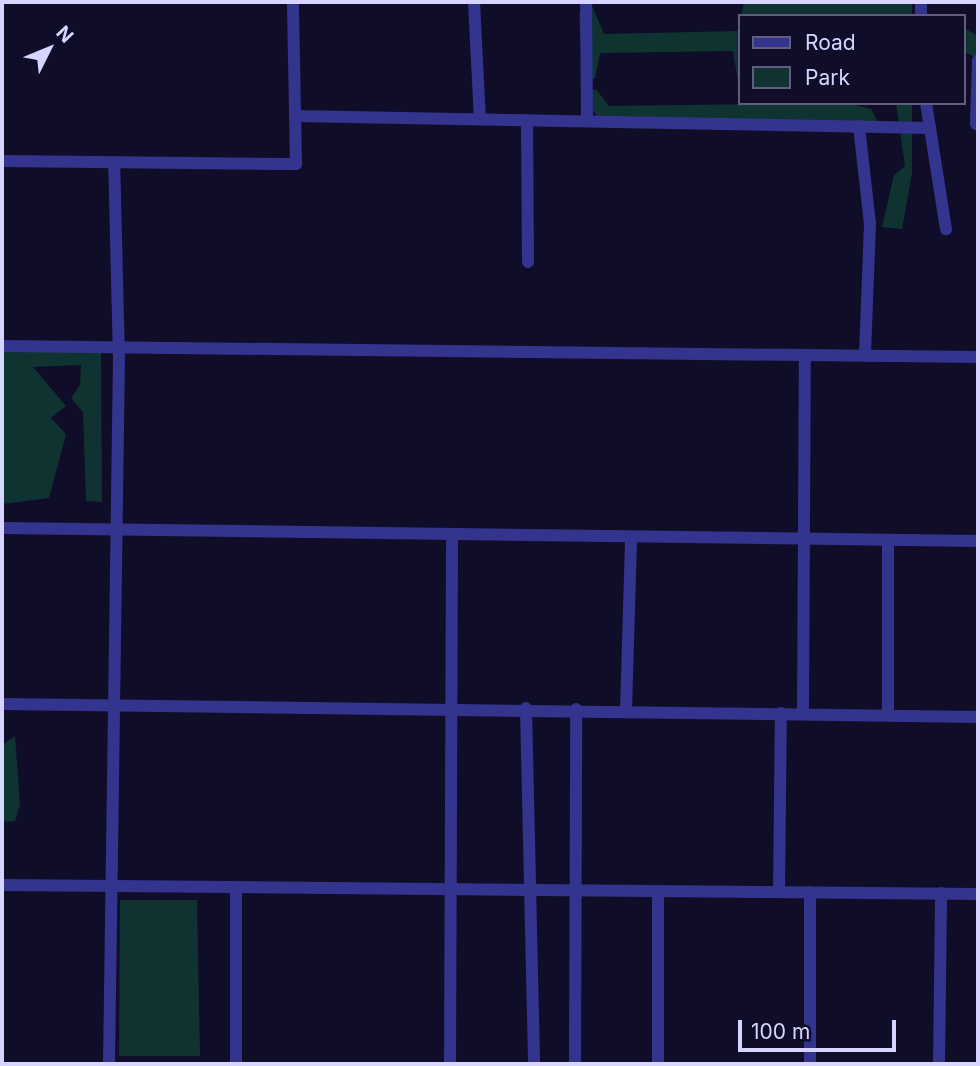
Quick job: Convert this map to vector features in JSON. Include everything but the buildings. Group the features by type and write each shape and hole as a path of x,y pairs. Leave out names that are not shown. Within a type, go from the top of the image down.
{"street":[{"path":"2,161 296,164 293,2"},
{"path":"474,2 480,119"},
{"path":"586,2 587,121"},
{"path":"976,124 978,60"},
{"path":"926,105 946,229"},
{"path":"295,116 930,128"},
{"path":"527,120 528,262"},
{"path":"859,127 870,224 865,356"},
{"path":"109,1064 118,347 114,162"},
{"path":"2,346 978,357"},
{"path":"803,713 806,355"},
{"path":"2,528 978,541"},
{"path":"450,1064 452,534"},
{"path":"626,710 631,537"},
{"path":"888,540 888,715"},
{"path":"2,704 113,701 978,717"},
{"path":"526,708 534,1064"},
{"path":"575,1064 576,709"},
{"path":"779,892 781,713"},
{"path":"2,885 978,894"},
{"path":"236,887 236,1064"},
{"path":"657,1064 658,891"},
{"path":"810,892 810,1064"},
{"path":"939,1064 941,893"}],"green space":[{"path":"744,2 912,2 912,14 741,14"},
{"path":"591,3 604,34 738,31 738,81 733,51 600,53 595,79 583,79 579,14"},
{"path":"966,29 978,36 978,58 966,53"},
{"path":"596,89 609,106 856,105 871,109 883,131 599,119 581,94"},
{"path":"896,105 912,105 912,173 902,229 882,227 894,175 905,166"},
{"path":"2,351 101,352 102,502 86,501 83,412 71,398 80,385 81,365 33,367 66,406 51,418 66,434 49,498 2,504"},
{"path":"15,736 20,804 15,821 2,822 2,745"},
{"path":"120,900 197,900 200,1056 119,1056"}]}
